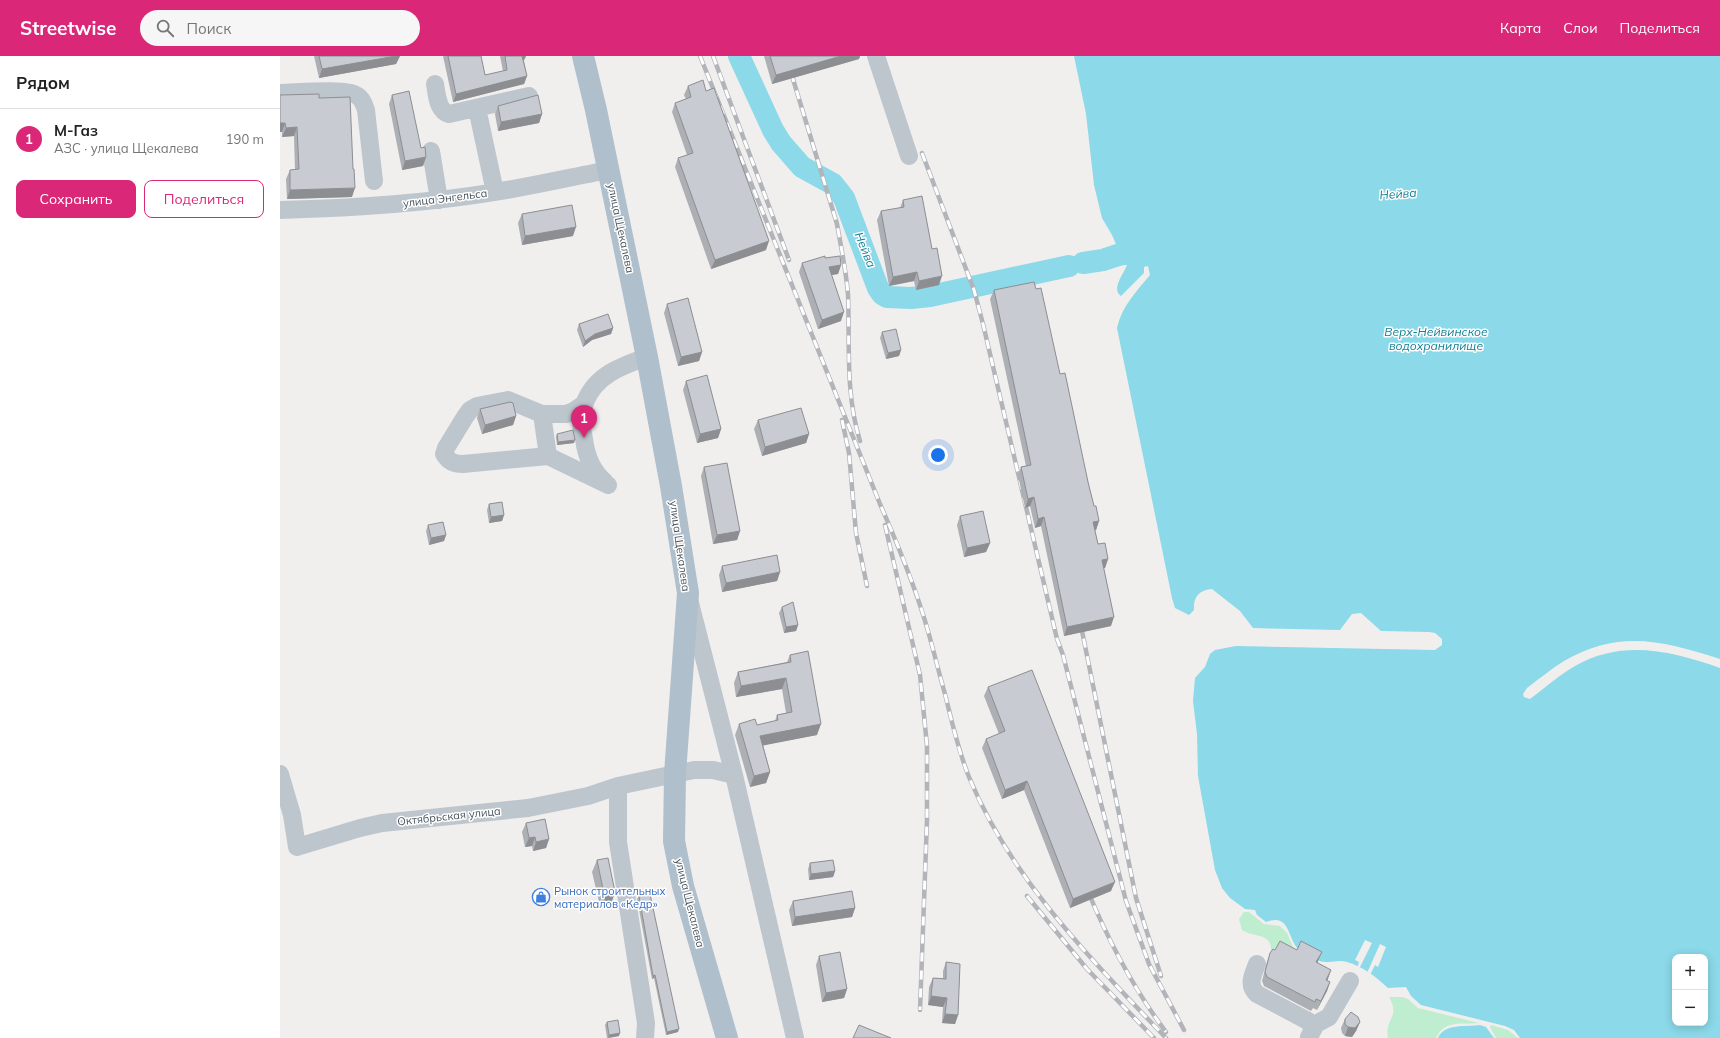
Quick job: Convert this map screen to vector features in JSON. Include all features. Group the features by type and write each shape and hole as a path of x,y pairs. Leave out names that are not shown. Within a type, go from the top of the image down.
{"main road":[{"name":"улица Щекалева","path":"582,56 609,170 647,357 671,486 688,593 675,774 674,841 683,886 727,1038"}],"street":[{"path":"876,56 909,156"},
{"path":"435,84 440,107 445,113 449,114 528,96"},
{"path":"280,93 346,91 357,95 364,103 366,110 374,181"},
{"path":"477,108 495,192"},
{"path":"431,151 439,200"},
{"name":"улица Энгельса","path":"280,210 346,208 439,200 495,192 609,170"},
{"path":"585,403 574,411 566,414 542,414 508,400 477,406 470,410 464,417 444,454 450,462 455,464 548,456 612,488 600,478 592,466 585,448 581,421 585,403 589,394 602,378 627,364 647,357"},
{"path":"542,414 548,456"},
{"path":"688,593 734,775 795,1038"},
{"name":"Октябрьская улица","path":"280,774 292,815 296,847 360,828 382,824 528,808 588,796 618,786 694,770 713,770 734,775"},
{"path":"618,786 618,842 646,1023 650,1037"},
{"path":"1257,964 1252,980 1253,990 1257,994 1308,1021 1311,1033"},
{"path":"1311,1033 1316,1024 1329,1017 1350,981"}],"green space":[{"path":"1244,912 1249,912 1264,924 1280,926 1287,933 1294,949 1277,946 1271,953 1271,946 1266,939 1242,930 1239,919"},
{"path":"1389,997 1402,997 1408,999 1418,1008 1479,1023 1449,1025 1440,1032 1436,1038 1388,1038 1388,1026 1393,1014 1392,1004"},
{"path":"1491,1025 1508,1030 1518,1038 1496,1038 1490,1027"}],"water":[{"name":"Верх-Нейвинское водохранилище","path":"1074,56 1720,56 1720,659 1660,643 1642,641 1604,645 1584,651 1564,661 1527,688 1523,694 1524,697 1530,699 1575,666 1593,658 1629,650 1647,650 1665,653 1720,668 1720,1038 1520,1038 1514,1030 1505,1026 1421,1005 1411,996 1406,987 1388,988 1369,973 1353,964 1342,961 1322,962 1312,958 1298,949 1285,925 1281,921 1275,920 1266,922 1257,915 1255,910 1245,909 1230,898 1222,888 1215,870 1198,776 1197,734 1193,701 1195,678 1205,667 1210,654 1215,650 1236,646 1435,650 1442,645 1442,639 1435,633 1429,632 1381,631 1361,613 1352,614 1340,630 1253,628 1240,611 1212,589 1204,591 1198,595 1195,601 1194,610 1189,615 1175,608 1117,328 1126,306 1150,275 1148,266 1144,267 1144,273 1121,296 1118,293 1117,286 1127,265 1104,266 1101,249 1116,244 1102,218 1094,185 1086,114"},
{"path":"1480,1025 1486,1027 1494,1038 1438,1038 1441,1033 1450,1028"}],"pier":[{"path":"1365,940 1372,943 1359,969 1357,968 1359,962 1355,960"},
{"path":"1380,944 1386,947 1378,967 1375,965 1370,975 1367,973"}],"building":[{"path":"319,56 396,56 322,69"},
{"path":"448,56 481,56 485,75 507,70 505,56 522,56 527,76 456,94"},
{"path":"770,56 841,56 776,75"},
{"path":"703,80 706,91 714,88 769,241 715,260 678,158 693,153 675,103 691,97 688,86"},
{"path":"409,91 421,148 425,147 426,157 405,161 392,95"},
{"path":"319,94 319,98 350,97 355,188 290,190 290,170 299,169 297,127 286,128 285,123 280,123 280,95"},
{"path":"538,95 542,114 501,122 498,106"},
{"path":"922,196 932,249 937,248 942,276 919,281 917,272 893,277 881,211 904,207 903,200"},
{"path":"572,205 576,227 525,236 522,214"},
{"path":"825,256 825,258 840,256 841,265 829,267 844,312 822,320 802,263"},
{"path":"1034,282 1036,289 1041,288 1060,374 1065,373 1088,482 1099,521 1093,522 1098,544 1105,543 1108,559 1102,560 1114,617 1067,627 1044,517 1038,519 1034,497 1028,499 1021,467 1031,465 994,290"},
{"path":"688,298 702,352 681,357 667,304"},
{"path":"608,314 613,328 595,334 585,341 579,324"},
{"path":"896,329 901,350 888,353 882,332"},
{"path":"707,375 721,429 700,434 686,381"},
{"path":"510,402 513,403 516,416 485,425 480,409"},
{"path":"801,408 809,434 765,447 758,420"},
{"path":"573,430 575,440 558,442 557,434"},
{"path":"727,463 740,531 717,535 704,467"},
{"path":"502,502 504,515 491,517 489,504"},
{"path":"983,511 990,543 967,548 960,516"},
{"path":"443,522 446,535 431,538 428,525"},
{"path":"777,555 780,572 726,583 722,566"},
{"path":"793,602 798,625 786,627 782,607"},
{"path":"808,651 821,724 760,736 770,772 754,776 739,724 755,719 757,725 778,720 777,715 792,712 786,678 741,686 738,672 791,662 790,655"},
{"path":"1032,670 1115,882 1073,899 1027,781 1005,790 986,739 1005,731 988,687"},
{"path":"545,819 549,839 536,842 535,837 529,838 526,823"},
{"path":"608,858 615,892 604,894 597,860"},
{"path":"833,860 835,871 811,874 810,863"},
{"path":"852,891 855,908 795,917 793,901"},
{"path":"650,894 679,1029 667,1032 655,975 653,976 639,896"},
{"path":"1280,941 1297,950 1301,941 1322,952 1316,962 1331,970 1326,980 1330,982 1321,1001 1316,999 1315,1002 1267,977 1265,972 1270,953 1273,949 1275,950"},
{"path":"840,952 847,989 826,993 819,956"},
{"path":"946,962 960,964 958,1015 945,1014 947,998 931,996 933,978 946,979"},
{"path":"1351,1012 1358,1017 1360,1022 1355,1028 1348,1027 1345,1024 1345,1019"},
{"path":"618,1020 620,1033 609,1035 607,1022"},
{"path":"859,1025 891,1038 853,1038"}],"waterway":[{"name":"Нейва","path":"739,56 773,130 781,143 802,167 833,184 844,198 878,288 882,294 887,297 911,298 930,296 1069,266"},
{"name":"Нейва","path":"1083,263 1103,260 1131,251"}],"railway":[{"path":"700,56 906,567 928,631 962,757 969,777 986,814 1007,850 1030,884 1055,916 1109,978 1166,1038"},
{"path":"713,56 789,260"},
{"path":"786,56 837,224 845,267 848,294 849,368 852,405 860,441"},
{"path":"922,153 974,290 1057,639 1063,655 1126,901 1149,964 1184,1030"},
{"path":"842,420 849,453 856,533 867,586"},
{"path":"885,525 920,675 927,746 927,820 920,1010"},
{"path":"1080,621 1136,898 1161,976"},
{"path":"1087,889 1122,963 1132,981 1166,1032"},
{"path":"1027,896 1087,969 1154,1038"}],"place":[{"name":"М-Газ","path":"584,438"},
{"name":"Рынок строительных материалов «Кедр»","path":"541,897"}]}
